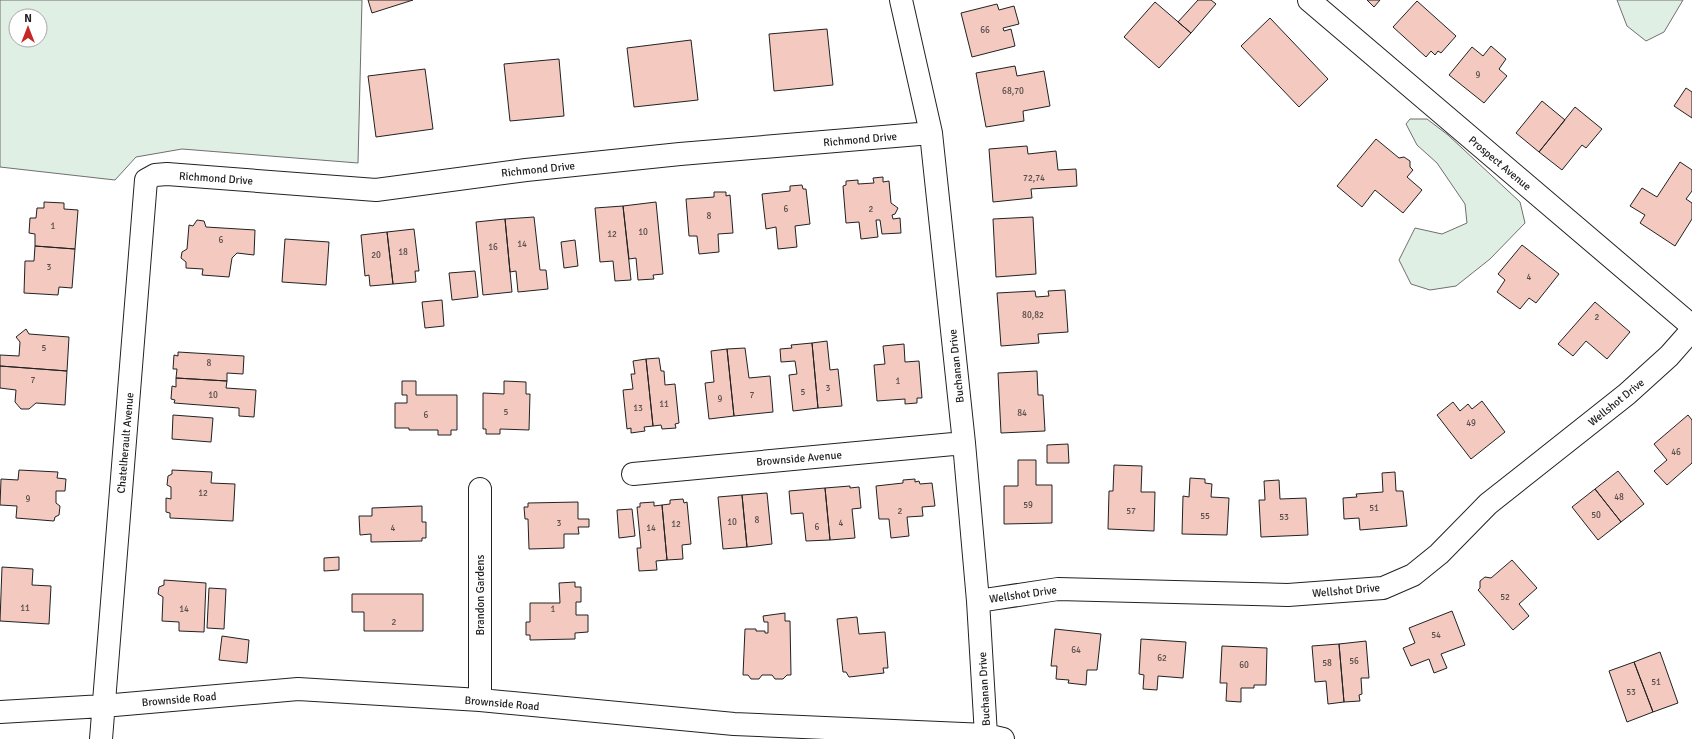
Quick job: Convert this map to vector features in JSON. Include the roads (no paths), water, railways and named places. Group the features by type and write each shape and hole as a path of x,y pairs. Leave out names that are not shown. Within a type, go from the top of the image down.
{"street":[{"name":"Buchanan Drive","path":"901,0 931,133 964,443 978,601 995,737"},
{"name":"Prospect Avenue","path":"1309,0 1692,326"},
{"name":"Richmond Drive","path":"146,180 156,175 167,174 376,190 542,168 931,133"},
{"name":"Chatelherault Avenue","path":"101,739 146,180"},
{"name":"Wellshot Drive","path":"978,601 1058,589 1288,595 1383,588 1413,575 1439,554 1488,504 1627,394 1669,356 1692,330"},
{"name":"Brownside Avenue","path":"633,474 964,443"},
{"name":"Brandon Gardens","path":"480,489 480,700"},
{"name":"Brownside Road","path":"0,712 103,706 298,689 480,700 734,724 995,737"}]}
